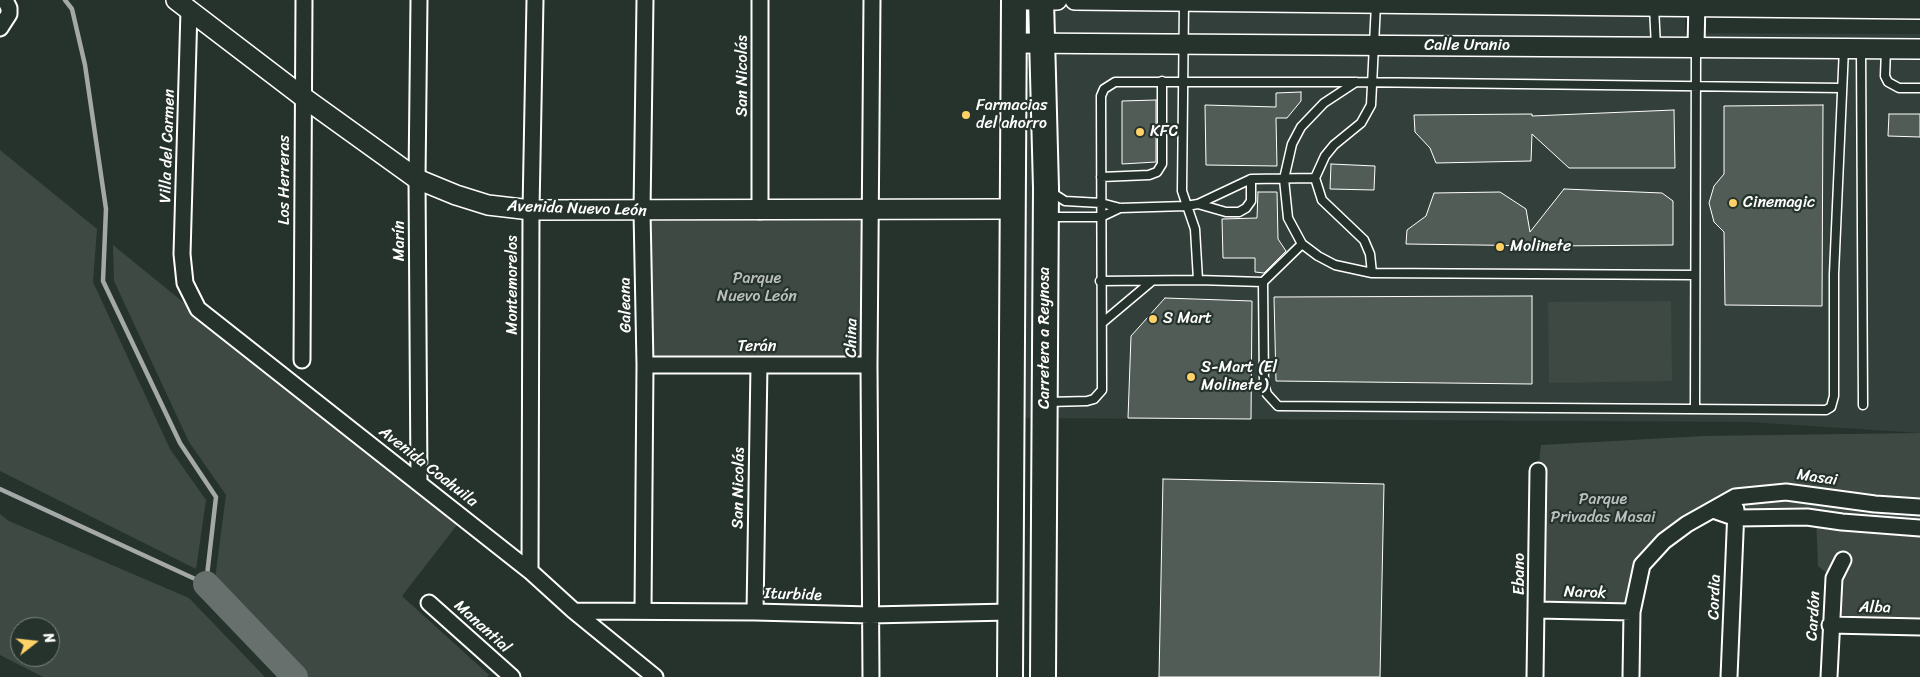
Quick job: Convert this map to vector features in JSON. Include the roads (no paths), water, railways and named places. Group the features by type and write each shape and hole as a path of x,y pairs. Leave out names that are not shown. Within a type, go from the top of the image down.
{"main road":[{"name":"Carretera a Reynosa","path":"1010,677 1014,0"},
{"name":"Carretera a Reynosa","path":"1041,0 1046,188 1043,677"},
{"path":"1043,118 1026,186 1012,209 1026,240 1034,298 1046,336"}],"street":[{"path":"0,28 9,14 9,8 4,0"},
{"name":"Los Herreras","path":"302,360 304,0"},
{"name":"Marín","path":"419,482 417,179 420,0"},
{"name":"Montemorelos","path":"530,570 530,210 535,0"},
{"name":"Galeana","path":"643,610 645,365 642,211 646,0"},
{"name":"San Nicolás","path":"760,0 760,211"},
{"name":"China","path":"871,677 869,365 872,0"},
{"path":"1075,0 1793,4 1920,9"},
{"path":"1696,47 1697,3"},
{"name":"Avenida Nuevo León","path":"182,5 303,97 417,179 456,196 480,202 530,210 1012,209"},
{"name":"Villa del Carmen","path":"182,5 182,254 185,283"},
{"name":"Calle Uranio","path":"1013,43 1920,49"},
{"name":"Avenida Coahuila","path":"185,283 198,309 530,570 574,611 655,677"},
{"name":"Terán","path":"645,365 869,365"},
{"name":"San Nicolás","path":"755,612 759,365"},
{"name":"Ebano","path":"1535,677 1538,471"},
{"name":"Masai","path":"1631,677 1632,612 1642,565 1664,541 1686,524 1735,497 1786,492 1875,504 1920,507"},
{"path":"1816,518 1817,496"},
{"name":"Cordia","path":"1729,677 1736,518 1735,497"},
{"path":"1713,510 1736,518 1816,518 1920,528"},
{"name":"Cardón","path":"1828,677 1834,578 1843,560"},
{"name":"Manantial","path":"429,603 512,677"},
{"name":"Iturbide","path":"574,611 643,610 870,615 1010,612"},
{"name":"Narok","path":"1537,610 1632,612"},
{"name":"Alba","path":"1830,625 1920,627"}],"lane":[{"path":"1184,1 1182,192 1193,220 1197,238 1198,280"},
{"path":"1372,273 1370,254 1364,240 1330,210 1320,194 1315,178 1318,167 1334,145 1361,123 1371,105 1376,2"},
{"path":"1654,3 1656,46"},
{"path":"1694,408 1696,47"},
{"path":"1263,282 1264,384 1267,394 1278,406 1694,408 1819,412 1831,407 1833,402 1834,274 1842,88 1852,48"},
{"path":"1852,48 1863,405"},
{"path":"1886,49 1885,76 1888,82 1898,88 1920,88"},
{"path":"1045,402 1087,401 1098,396 1103,383 1100,281 1102,96 1104,89 1109,84 1123,80 1842,88"},
{"path":"1101,177 1149,175 1157,172 1162,164 1162,81"},
{"path":"1356,82 1324,103 1301,127 1292,144 1284,179 1288,218 1302,244 1318,256 1335,265 1372,273 1695,275"},
{"path":"1046,188 1065,201 1101,203 1120,208 1186,206 1198,204 1251,179 1315,178"},
{"path":"1198,204 1226,212 1238,212 1246,208 1251,201 1251,179"},
{"path":"1046,217 1101,217 1120,208"},
{"path":"1100,281 1198,280 1263,282 1302,244"},
{"path":"1102,323 1152,281"}],"waterway":[{"path":"0,489 206,584 216,497 180,443 103,281 106,209 85,65 72,9 65,0"},
{"path":"206,584 295,677"}],"place":[{"name":"Farmacias del ahorro","path":"966,115"},
{"name":"KFC","path":"1140,132"},
{"name":"Cinemagic","path":"1733,203"},
{"name":"Molinete","path":"1500,247"},
{"name":"S Mart","path":"1153,319"},
{"name":"S-Mart (El Molinete)","path":"1191,377"}],"park label":[{"name":"Parque Nuevo León","path":"757,288"},
{"name":"Parque Privadas Masai","path":"1603,509"}]}
